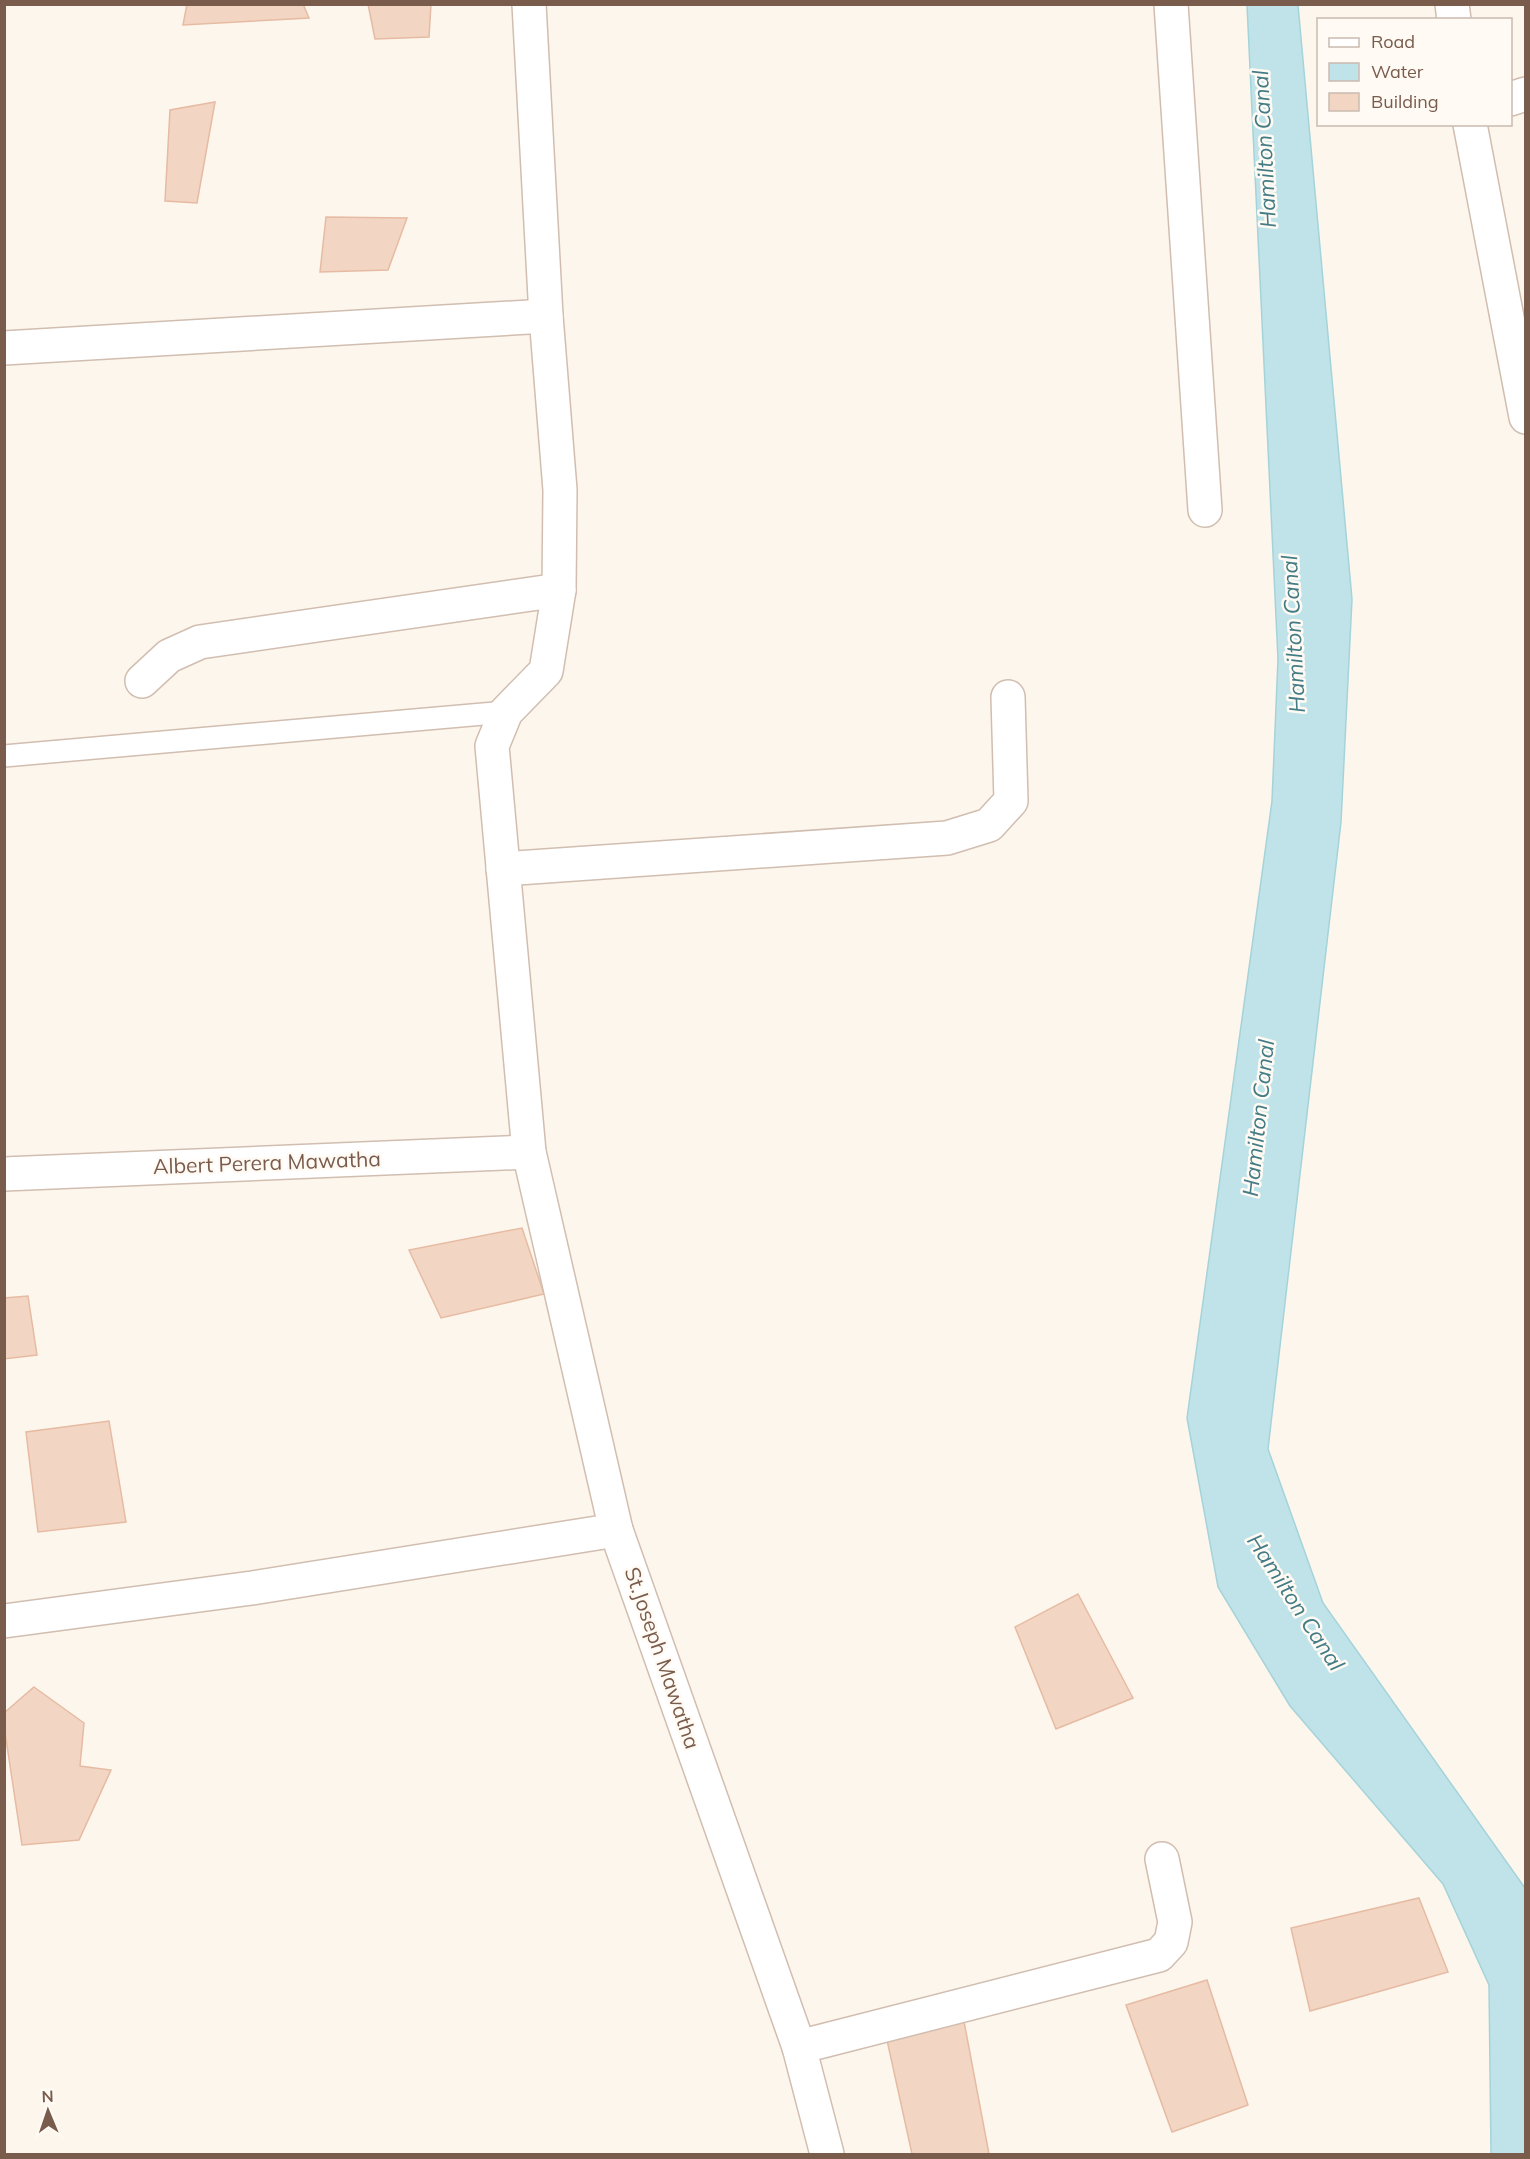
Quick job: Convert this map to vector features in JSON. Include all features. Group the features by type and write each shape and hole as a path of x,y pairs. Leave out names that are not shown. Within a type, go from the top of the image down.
{"street":[{"path":"506,712 546,671 559,590 560,490 546,316 530,4"},
{"path":"1171,4 1205,510"},
{"path":"1470,126 1526,417"},
{"path":"4,348 546,316"},
{"path":"142,681 169,656 200,642 559,590"},
{"path":"503,869 947,838 989,825 1011,801 1008,697"},
{"name":"St.Joseph Mawatha","path":"506,712 492,746 530,1152 616,1530 800,2047 827,2154"},
{"name":"Albert Perera Mawatha","path":"4,1174 530,1152"},
{"path":"4,1621 252,1587 616,1530"},
{"path":"800,2047 1159,1955 1171,1942 1175,1922 1162,1859"}],"lane":[{"path":"4,756 506,712"}],"water":[{"name":"Hamilton Canal","path":"1247,5 1298,5 1352,599 1341,822 1268,1449 1323,1603 1525,1888 1525,2154 1491,2154 1489,1985 1443,1884 1290,1706 1218,1587 1187,1418 1272,801 1278,659"}],"building":[{"path":"187,4 303,4 309,18 183,25"},
{"path":"368,4 431,4 429,37 375,39"},
{"path":"215,102 197,203 165,201 170,110"},
{"path":"326,217 407,218 388,270 320,272"},
{"path":"522,1228 544,1294 441,1318 409,1250"},
{"path":"28,1296 37,1355 4,1359 4,1298"},
{"path":"109,1421 126,1522 38,1532 26,1432"},
{"path":"1078,1594 1133,1698 1056,1729 1015,1627"},
{"path":"34,1687 84,1723 80,1766 111,1770 79,1840 22,1845 4,1713"},
{"path":"1419,1898 1448,1972 1310,2011 1291,1928"},
{"path":"1207,1980 1248,2105 1172,2132 1126,2005"},
{"path":"963,2016 989,2154 912,2154 885,2031"}]}
